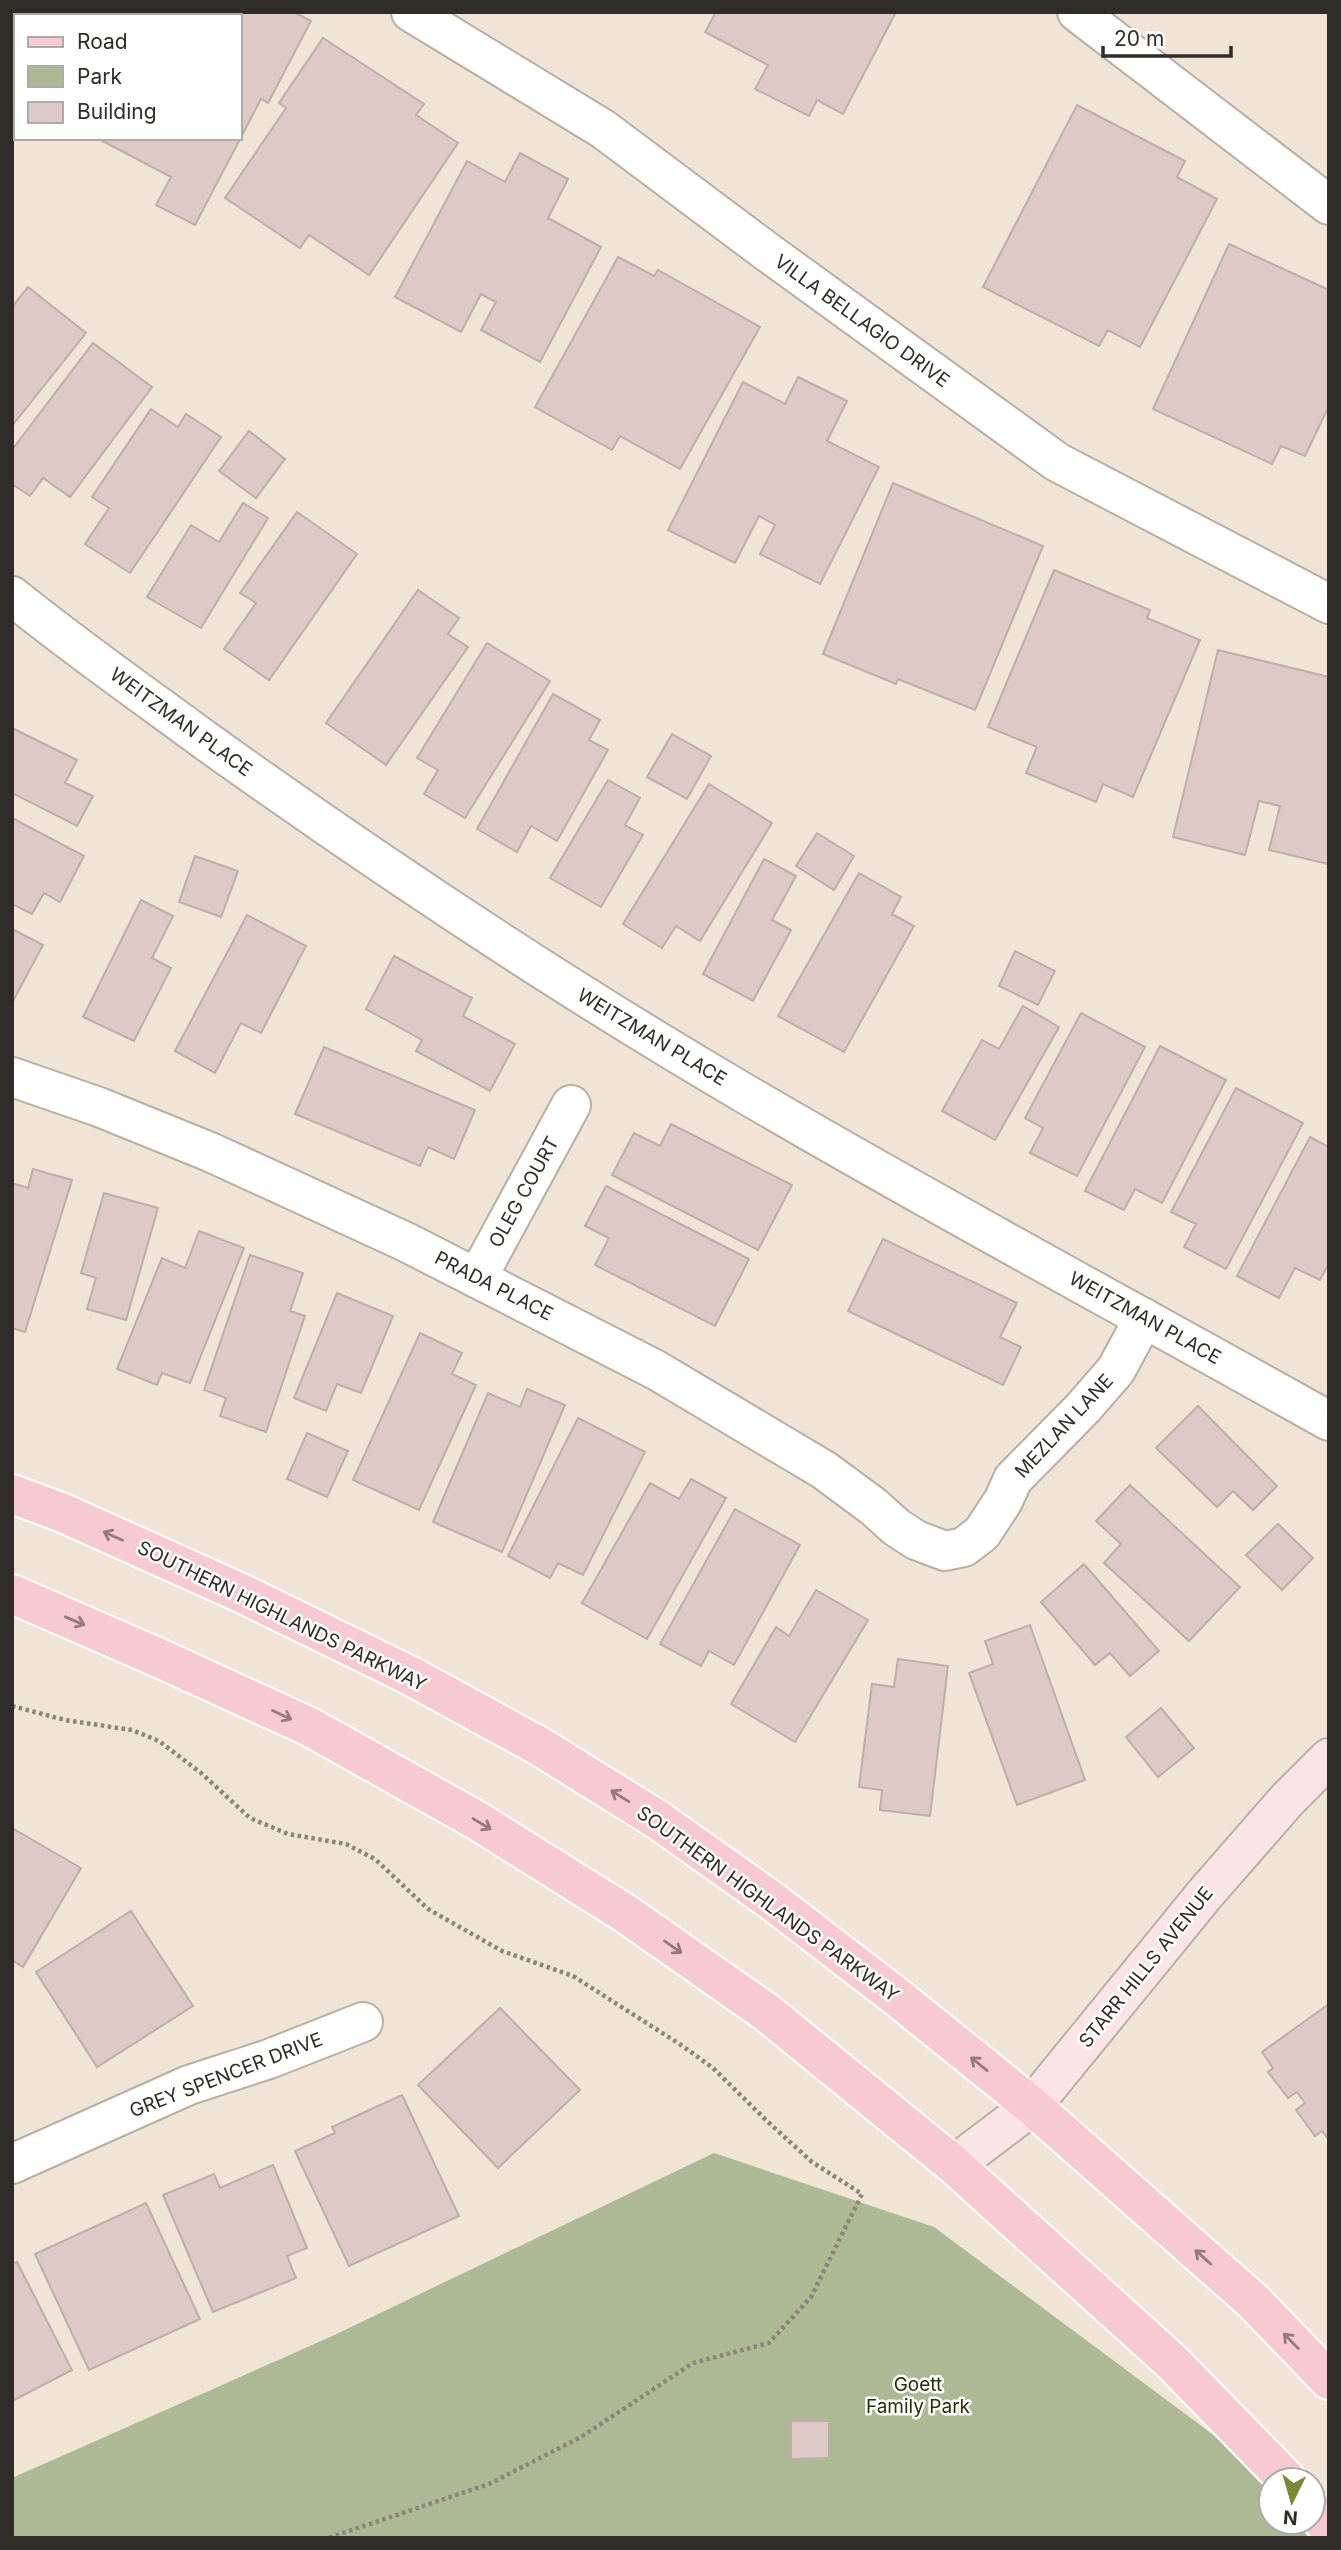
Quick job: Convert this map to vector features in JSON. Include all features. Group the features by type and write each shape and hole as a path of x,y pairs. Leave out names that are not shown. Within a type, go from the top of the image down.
{"main road":[{"name":"SOUTHERN HIGHLANDS PARKWAY","path":"12,1494 63,1513 241,1593 409,1675 539,1746 658,1820 772,1901 1032,2106 1254,2302 1329,2380"},
{"path":"12,1594 310,1727 476,1820 626,1914 766,2012 954,2165 1171,2362 1273,2466"}],"street":[{"name":"VILLA BELLAGIO DRIVE","path":"411,12 603,129 1057,462 1329,604"},
{"path":"1077,12 1329,205"},
{"name":"WEITZMAN PLACE","path":"12,596 67,640 262,781 476,927 748,1095 1329,1421"},
{"name":"PRADA PLACE","path":"12,1077 99,1107 210,1152 406,1242 477,1278 656,1370 824,1470 916,1540 946,1551"},
{"name":"OLEG COURT","path":"477,1278 571,1105"},
{"name":"MEZLAN LANE","path":"946,1551 964,1547 982,1533 1003,1501 1013,1479 1083,1408 1116,1370 1144,1318"},
{"name":"STARR HILLS AVENUE","path":"954,2165 1032,2106 1205,1894 1287,1800 1329,1758"},
{"name":"GREY SPENCER DRIVE","path":"15,2156 189,2085 269,2060 363,2022"}],"path":[{"path":"12,1706 65,1720 132,1730 159,1741 201,1773 250,1818 288,1834 346,1844 375,1859 428,1909 502,1951 573,1976 681,2045 713,2068 812,2162 862,2194 811,2297 769,2343 693,2363 581,2437 489,2484 328,2538"}],"green space":[{"name":"Goett Family Park","path":"714,2153 934,2227 1257,2467 1257,2536 1322,2538 12,2538 12,2478 328,2338"}],"building":[{"path":"12,12 101,12 14,14 14,28"},
{"path":"294,12 311,21 268,103 261,99 242,135 242,14 130,14"},
{"path":"716,12 896,12 843,114 817,100 809,116 755,89 768,65 705,32"},
{"path":"323,38 424,104 416,115 458,143 369,275 309,235 300,248 225,198 286,108 279,103"},
{"path":"1077,105 1185,161 1177,177 1217,199 1140,347 1108,330 1099,346 983,287"},
{"path":"101,140 240,140 195,225 156,205 171,177"},
{"path":"520,153 568,179 548,218 601,247 540,362 481,330 496,302 481,294 461,332 395,297 467,161 505,182"},
{"path":"1229,244 1329,290 1329,406 1305,456 1281,446 1272,464 1153,409"},
{"path":"618,257 654,276 658,270 760,327 680,469 620,436 612,450 535,407"},
{"path":"28,287 86,333 12,426 12,307"},
{"path":"93,343 152,387 70,497 43,478 30,496 12,484 12,450"},
{"path":"798,377 847,401 827,441 879,467 820,584 760,554 775,525 759,516 735,563 668,530 743,382 785,404"},
{"path":"151,409 178,427 186,414 221,437 130,573 85,544 109,508 92,497"},
{"path":"249,431 285,459 256,498 219,471"},
{"path":"893,483 1043,546 975,710 898,679 896,684 823,654"},
{"path":"243,503 268,518 201,628 147,597 191,525 219,542"},
{"path":"297,512 357,554 269,680 224,649 256,603 240,593"},
{"path":"1054,570 1150,610 1147,618 1200,640 1133,797 1103,784 1096,802 1026,773 1037,747 988,727"},
{"path":"418,590 459,618 448,634 468,647 386,765 326,723"},
{"path":"487,643 550,681 465,818 424,794 438,770 417,758"},
{"path":"1218,650 1329,677 1328,864 1269,850 1280,806 1259,801 1245,855 1173,837"},
{"path":"553,694 600,720 589,740 608,750 557,841 531,826 517,852 477,829"},
{"path":"12,728 77,760 65,783 93,796 77,826 12,793"},
{"path":"672,734 711,756 687,799 647,777"},
{"path":"608,780 640,798 625,825 643,835 601,907 550,878"},
{"path":"709,784 772,823 700,941 676,926 662,948 623,924"},
{"path":"12,818 84,856 60,902 44,893 32,914 12,904"},
{"path":"817,833 854,856 834,890 796,866"},
{"path":"195,856 238,871 221,917 179,902"},
{"path":"764,859 796,876 772,920 791,930 753,1001 703,974"},
{"path":"859,873 901,897 892,914 914,926 844,1052 778,1016"},
{"path":"141,900 173,916 152,958 171,968 134,1041 83,1017"},
{"path":"247,915 306,946 261,1033 241,1023 215,1073 175,1051"},
{"path":"12,929 43,945 12,1003"},
{"path":"1015,951 1055,971 1038,1005 999,986"},
{"path":"394,956 472,998 463,1016 515,1044 490,1091 416,1051 422,1040 366,1009"},
{"path":"1023,1006 1059,1027 995,1140 942,1111 982,1040 999,1049"},
{"path":"1081,1013 1145,1047 1077,1176 1030,1153 1043,1128 1025,1118"},
{"path":"1160,1046 1226,1080 1162,1203 1135,1189 1124,1210 1085,1191"},
{"path":"324,1047 475,1110 454,1159 428,1147 420,1166 295,1114"},
{"path":"1236,1088 1303,1123 1226,1269 1184,1247 1196,1224 1171,1212"},
{"path":"671,1124 792,1185 758,1250 612,1175 634,1133 660,1146"},
{"path":"1310,1137 1329,1147 1329,1263 1320,1280 1295,1268 1279,1298 1237,1276"},
{"path":"33,1169 72,1180 25,1332 12,1328 12,1183 28,1188"},
{"path":"606,1186 749,1259 715,1326 595,1265 609,1238 585,1226"},
{"path":"104,1193 158,1208 126,1320 87,1309 96,1278 81,1273"},
{"path":"199,1231 244,1248 190,1383 162,1373 157,1385 117,1369 162,1258 185,1268"},
{"path":"883,1239 1017,1303 1000,1337 1021,1347 1003,1385 848,1311"},
{"path":"250,1255 303,1273 290,1311 305,1316 266,1432 220,1416 226,1398 204,1390"},
{"path":"337,1293 393,1316 361,1393 337,1384 326,1411 294,1398"},
{"path":"420,1333 462,1353 452,1374 476,1385 419,1510 353,1480"},
{"path":"527,1389 565,1405 502,1552 433,1522 488,1393 520,1407"},
{"path":"1198,1406 1277,1486 1253,1510 1233,1491 1217,1507 1156,1448"},
{"path":"578,1418 645,1452 583,1575 558,1563 550,1578 508,1556"},
{"path":"307,1433 348,1451 327,1497 287,1479"},
{"path":"691,1479 726,1498 647,1639 582,1603 650,1483 679,1499"},
{"path":"1130,1485 1240,1587 1189,1641 1104,1563 1121,1544 1096,1521"},
{"path":"735,1509 800,1545 734,1665 709,1651 701,1666 660,1644"},
{"path":"1278,1524 1313,1558 1282,1590 1246,1555"},
{"path":"1084,1564 1159,1651 1130,1676 1110,1653 1095,1665 1041,1602"},
{"path":"816,1590 868,1620 795,1742 731,1704 776,1627 789,1636"},
{"path":"1030,1625 1085,1780 1017,1805 969,1673 993,1664 985,1641"},
{"path":"898,1659 948,1666 930,1816 880,1810 882,1790 859,1787 872,1684 894,1687"},
{"path":"1161,1708 1194,1748 1158,1777 1126,1737"},
{"path":"12,1828 81,1868 23,1967 12,1960"},
{"path":"131,1911 193,2006 97,2067 36,1972"},
{"path":"1329,2004 1329,2140 1322,2131 1315,2136 1296,2110 1305,2103 1297,2092 1288,2098 1268,2072 1273,2068 1262,2052"},
{"path":"500,2008 580,2090 498,2168 418,2085"},
{"path":"402,2095 459,2216 349,2266 295,2151 335,2133 332,2127"},
{"path":"273,2165 307,2248 287,2256 296,2278 213,2312 163,2195 214,2174 220,2188"},
{"path":"146,2203 200,2319 89,2370 35,2254"},
{"path":"17,2262 72,2370 12,2401 12,2264"},
{"path":"791,2421 829,2421 829,2458 791,2459"}]}
